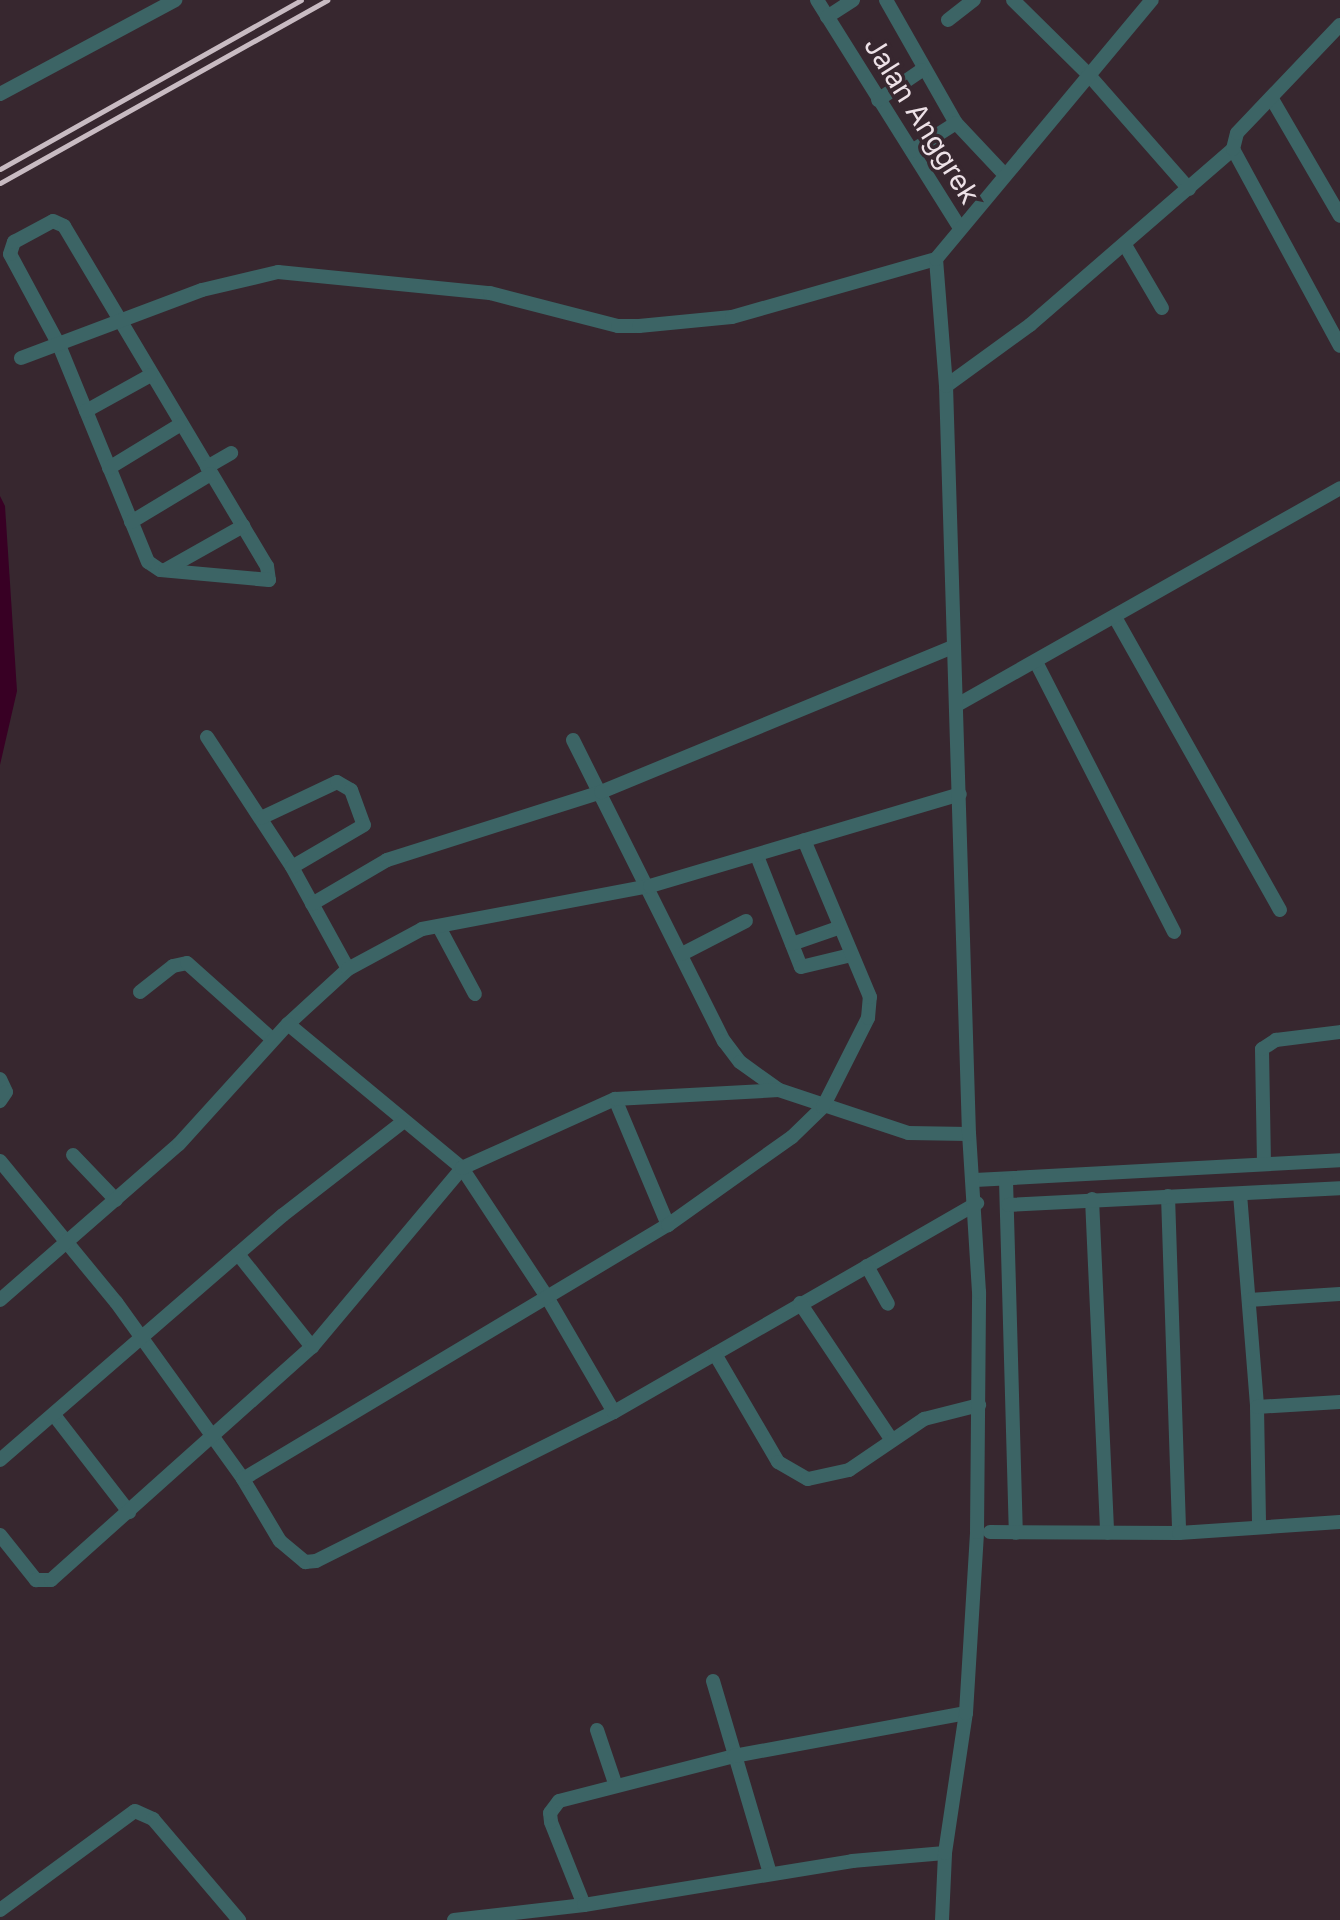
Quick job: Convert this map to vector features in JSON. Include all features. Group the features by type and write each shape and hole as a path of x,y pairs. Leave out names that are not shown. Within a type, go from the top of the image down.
{"street":[{"name":"Jalan Anggrek","path":"817,0 959,226"},
{"path":"827,17 853,0"},
{"path":"886,0 922,70 956,123 1004,174"},
{"path":"948,20 974,0"},
{"path":"1013,0 1088,74 1189,189"},
{"path":"21,358 239,279 302,271 490,293 618,326 670,325 732,317 936,259 959,226 1152,0"},
{"path":"0,94 165,2"},
{"path":"946,386 1125,245 1233,149 1237,133 1340,25"},
{"path":"878,100 922,70"},
{"path":"1272,99 1340,216"},
{"path":"912,151 956,123"},
{"path":"1233,149 1340,346"},
{"path":"53,221 62,222 119,324 267,566 269,580 165,571 148,562 59,345 10,254 19,238 53,221"},
{"path":"1125,245 1162,308"},
{"path":"936,259 946,386 969,1134 977,1203 979,1405 966,1713 945,1853 942,1920"},
{"path":"86,411 151,375"},
{"path":"109,468 181,424"},
{"path":"131,522 231,453"},
{"path":"957,705 1037,664 1340,488"},
{"path":"165,571 243,526"},
{"path":"1116,619 1280,910"},
{"path":"312,904 387,860 601,792 953,647"},
{"path":"1037,664 1174,932"},
{"path":"207,737 292,867 348,969"},
{"path":"573,740 650,886 732,1054 779,1090 823,1107 908,1133 969,1134"},
{"path":"261,818 337,782 351,790 364,825 292,867"},
{"path":"0,1300 179,1144 288,1024 348,969 422,929 650,886 960,794"},
{"path":"243,1479 668,1225 792,1137 823,1107 870,1008 804,840"},
{"path":"757,856 803,969 851,955"},
{"path":"682,954 746,921"},
{"path":"439,927 475,994"},
{"path":"792,944 838,928"},
{"path":"140,992 173,966 187,963 273,1040"},
{"path":"288,1024 462,1168 547,1297 614,1412"},
{"path":"1264,1164 1262,1049 1276,1040 1340,1032"},
{"path":"0,1079 6,1092 0,1101"},
{"path":"0,1535 43,1583 129,1512 312,1347 462,1168 615,1099 779,1090"},
{"path":"615,1099 668,1225"},
{"path":"0,1460 238,1254 403,1122"},
{"path":"73,1155 116,1200"},
{"path":"975,1180 1340,1160"},
{"path":"2,1169 70,1242 243,1479 287,1550 300,1560 316,1561 614,1412 977,1203"},
{"path":"1006,1180 1016,1533"},
{"path":"1008,1205 1340,1188"},
{"path":"1240,1194 1257,1407 1259,1526"},
{"path":"1168,1196 1179,1533"},
{"path":"1092,1199 1107,1533"},
{"path":"238,1254 312,1347"},
{"path":"867,1266 888,1304"},
{"path":"1249,1300 1340,1294"},
{"path":"800,1303 891,1439"},
{"path":"715,1354 778,1462 792,1474 830,1477 849,1470 924,1419 979,1405"},
{"path":"1257,1407 1340,1402"},
{"path":"54,1415 129,1512"},
{"path":"990,1532 1179,1533 1340,1522"},
{"path":"713,1681 770,1874"},
{"path":"584,1905 550,1813 565,1798 734,1756 966,1713"},
{"path":"597,1730 616,1786"},
{"path":"0,1910 135,1811 153,1819 239,1920"},
{"path":"454,1920 584,1905 770,1874 945,1853"}],"shaded area":[{"path":"0,496 5,506 17,691 0,765"}],"railway":[{"path":"0,169 301,0"},
{"path":"0,183 327,0"}]}
